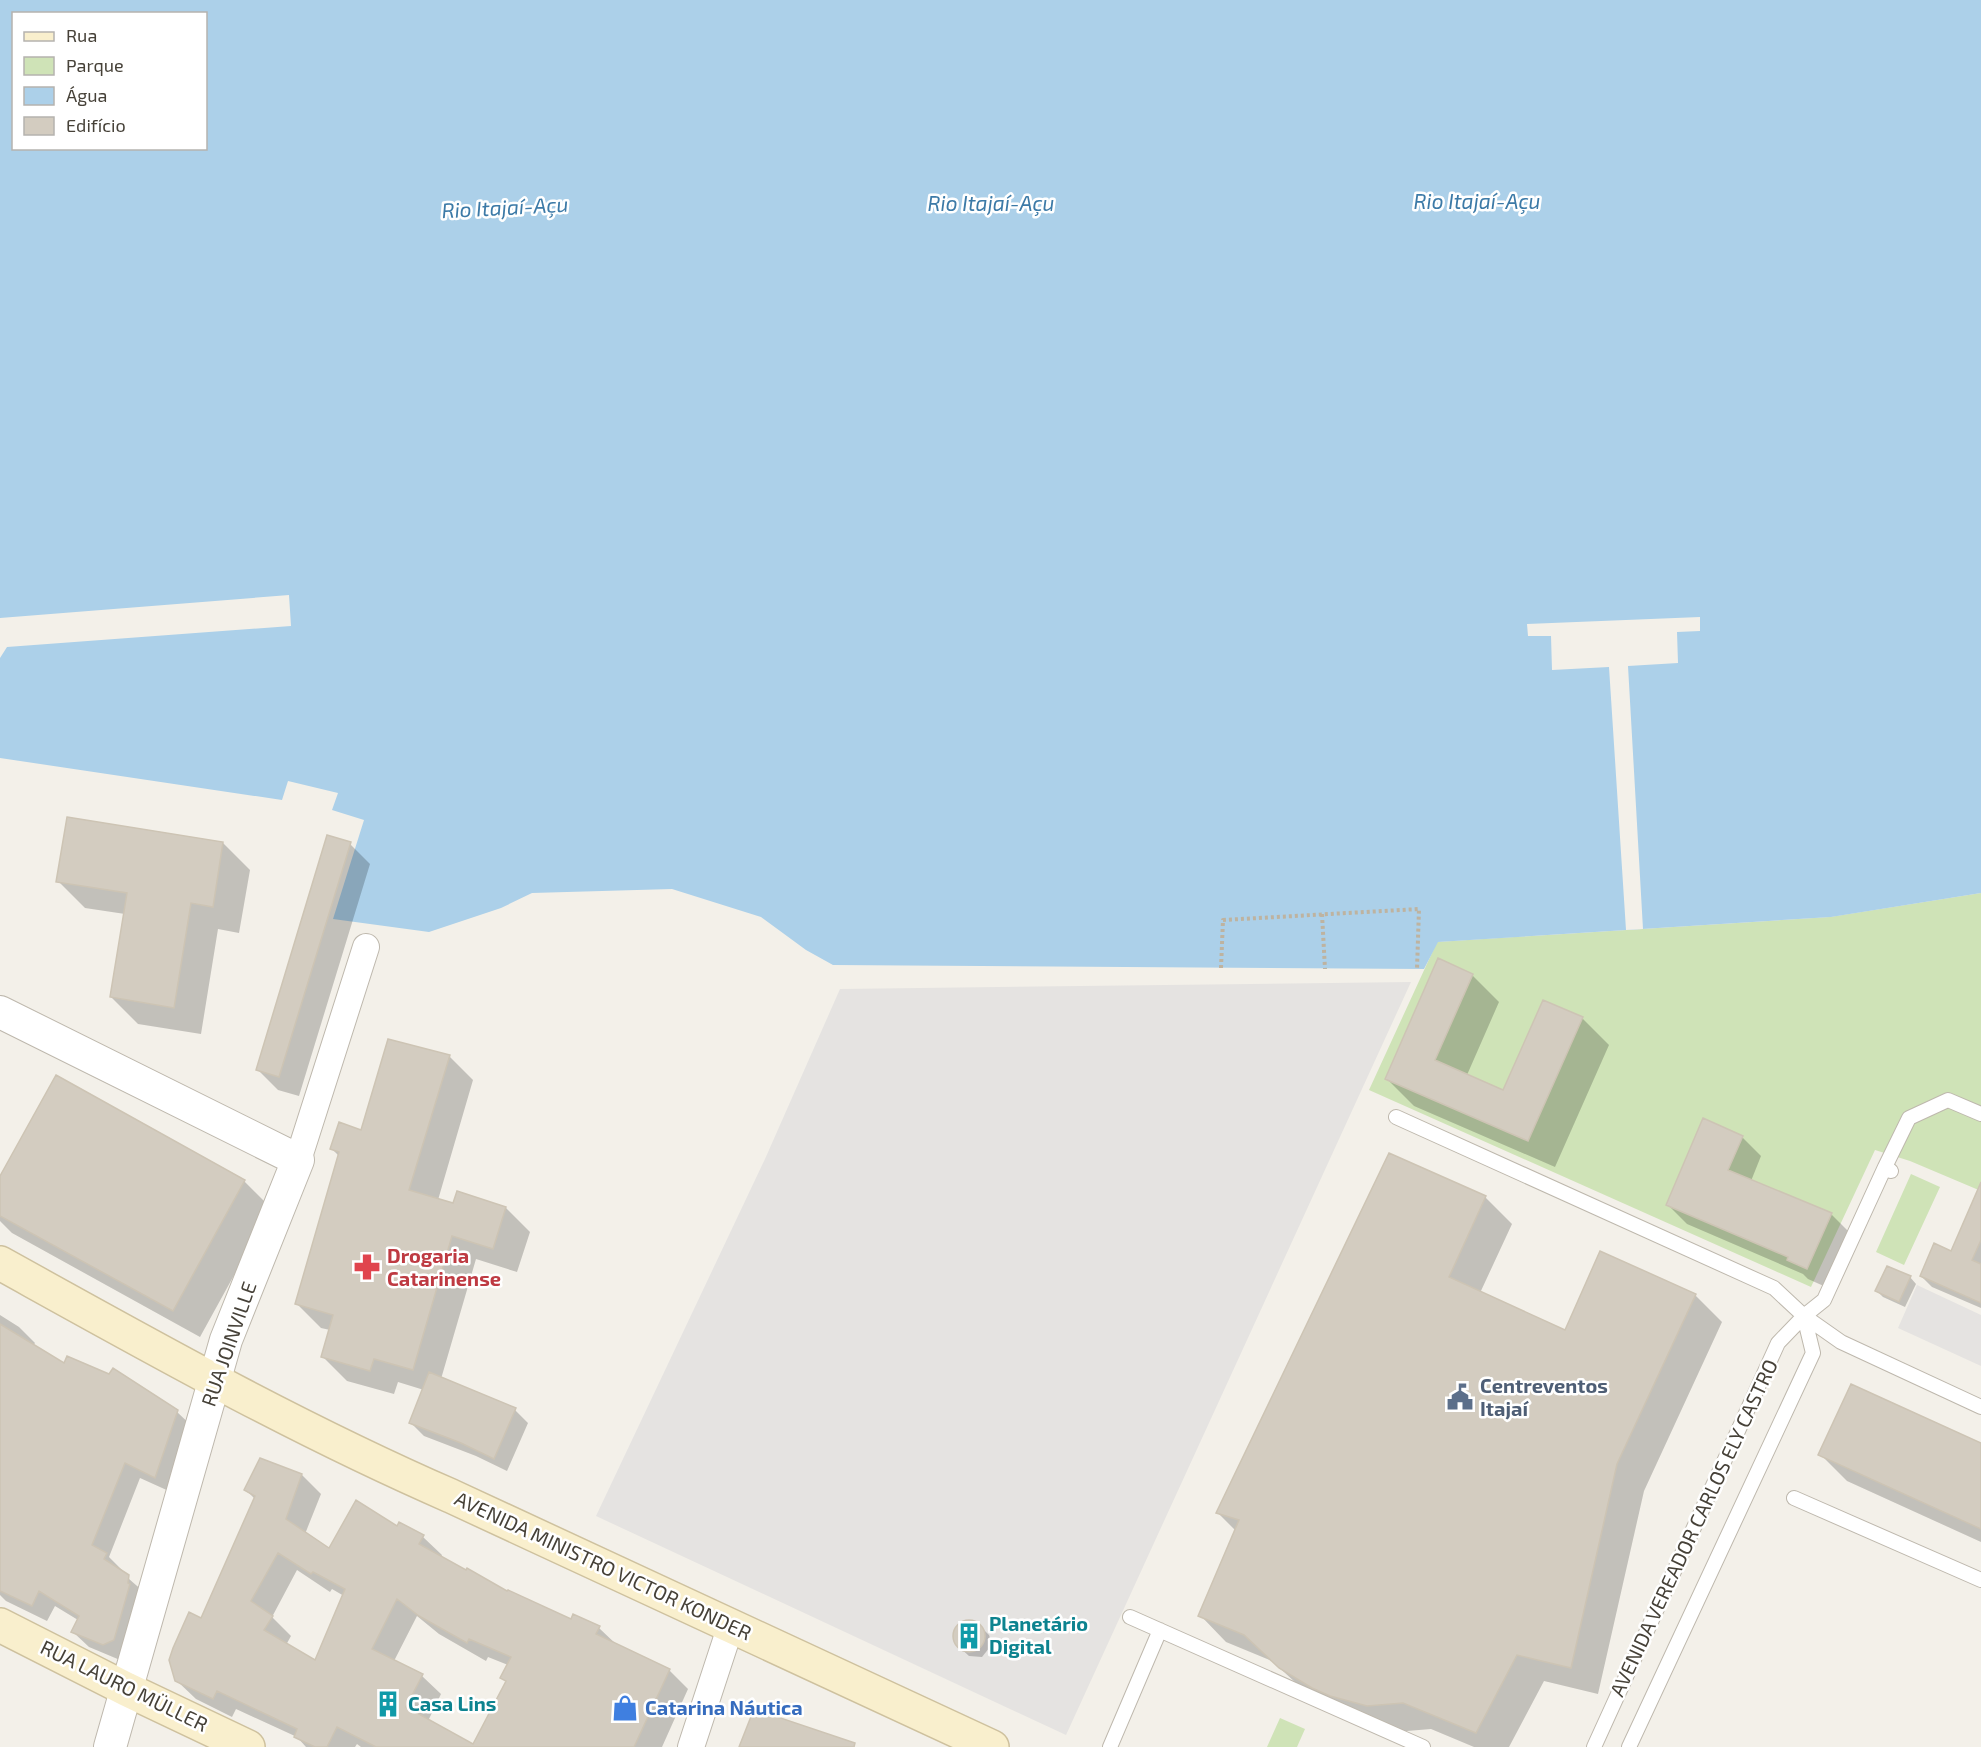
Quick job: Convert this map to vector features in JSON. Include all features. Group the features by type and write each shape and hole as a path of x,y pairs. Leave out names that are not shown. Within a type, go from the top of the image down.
{"main road":[{"name":"AVENIDA MINISTRO VICTOR KONDER","path":"0,1263 150,1346 370,1461 451,1496 992,1747"},
{"name":"RUA LAURO MÜLLER","path":"0,1625 126,1689 248,1747"}],"street":[{"name":"RUA JOINVILLE","path":"110,1747 226,1340 298,1160 366,947"},
{"path":"0,1012 298,1160"},
{"path":"691,1747 731,1625"}],"lane":[{"name":"AVENIDA VEREADOR CARLOS ELY CASTRO","path":"1594,1747 1778,1343 1804,1316 1824,1300 1888,1169 1909,1118 1948,1100 1981,1114"},
{"path":"1396,1117 1774,1288 1804,1316 1841,1342 1981,1407"},
{"name":"AVENIDA VEREADOR CARLOS ELY CASTRO","path":"1629,1747 1813,1353 1804,1316"},
{"path":"1794,1498 1981,1580"},
{"path":"1131,1617 1423,1747"},
{"path":"1110,1747 1160,1630"}],"path":[{"path":"1221,968 1223,920 1419,909 1417,969"},
{"path":"1322,914 1325,969"}],"green space":[{"path":"1981,893 1981,1191 1910,1161 1875,1150 1811,1287 1369,1090 1437,942 1830,917"},
{"path":"1911,1174 1940,1187 1904,1265 1876,1252"},
{"path":"1280,1718 1305,1729 1297,1747 1267,1747"}],"shaded area":[{"path":"1411,982 1066,1735 596,1516 765,1159 840,989"},
{"path":"1917,1285 1981,1315 1981,1366 1898,1328"}],"water":[{"name":"Rio Itajaí-Açu","path":"0,0 1981,0 1981,893 1831,917 1438,942 1424,969 833,965 806,950 761,917 672,889 532,893 501,908 429,932 333,919 364,820 332,810 338,793 288,781 282,800 0,758"}],"pier":[{"path":"289,595 291,626 7,647 0,658 0,618"},
{"path":"1700,617 1700,631 1677,632 1678,663 1628,666 1643,929 1626,930 1609,667 1552,670 1551,636 1528,636 1527,624"}],"building":[{"path":"67,817 223,842 213,907 191,903 174,1008 110,997 127,893 56,882"},
{"path":"327,835 351,842 279,1077 256,1070"},
{"path":"1438,958 1473,974 1435,1060 1503,1090 1543,1000 1583,1017 1528,1141 1385,1079"},
{"path":"388,1039 450,1055 409,1190 453,1203 457,1191 506,1207 493,1249 452,1236 413,1370 374,1359 370,1371 321,1357 333,1315 295,1304 339,1152 330,1149 339,1122 361,1130"},
{"path":"56,1075 245,1180 173,1311 0,1216 0,1176"},
{"path":"1703,1118 1743,1136 1728,1170 1832,1213 1807,1269 1787,1260 1788,1257 1666,1205"},
{"name":"Centreventos Itajaí","path":"1389,1153 1486,1196 1449,1277 1565,1330 1600,1251 1696,1294 1617,1464 1571,1668 1517,1655 1476,1733 1403,1703 1367,1706 1330,1696 1279,1668 1244,1635 1198,1616 1239,1520 1216,1513"},
{"path":"1981,1182 1981,1240 1972,1260 1981,1264 1981,1303 1920,1276 1934,1243 1951,1251"},
{"path":"1887,1266 1911,1276 1899,1302 1875,1291"},
{"path":"0,1324 64,1363 67,1356 109,1374 113,1368 178,1410 155,1478 125,1463 92,1545 107,1553 104,1559 129,1575 128,1583 130,1584 114,1640 103,1645 71,1632 79,1616 39,1591 32,1606 0,1591"},
{"path":"429,1372 516,1408 494,1459 461,1443 409,1423"},
{"path":"1851,1384 1981,1443 1981,1529 1818,1455"},
{"path":"260,1458 302,1474 286,1519 329,1548 356,1500 397,1526 399,1522 424,1535 419,1544 466,1570 467,1568 507,1591 571,1619 573,1614 600,1626 596,1634 670,1669 634,1747 376,1747 337,1727 327,1747 315,1747 294,1737 297,1729 217,1691 213,1699 175,1681 169,1660 173,1648 189,1612 201,1618 255,1496 244,1490","holes":["278,1553 311,1574 313,1572 345,1589 315,1660 264,1630 273,1616 251,1601","397,1599 419,1616 467,1643 469,1639 511,1657 500,1678 506,1681 473,1744 406,1707 423,1674 372,1649"]},
{"name":"Planetário Digital","path":"969,1620 981,1624 985,1636 981,1648 969,1652 957,1648 953,1636 957,1624"},
{"path":"754,1709 855,1743 854,1747 739,1747"}],"place":[{"name":"Drogaria Catarinense","path":"367,1267"},
{"name":"Centreventos Itajaí","path":"1460,1397"},
{"name":"Planetário Digital","path":"969,1636"},
{"name":"Casa Lins","path":"388,1704"},
{"name":"Catarina Náutica","path":"625,1708"}]}
